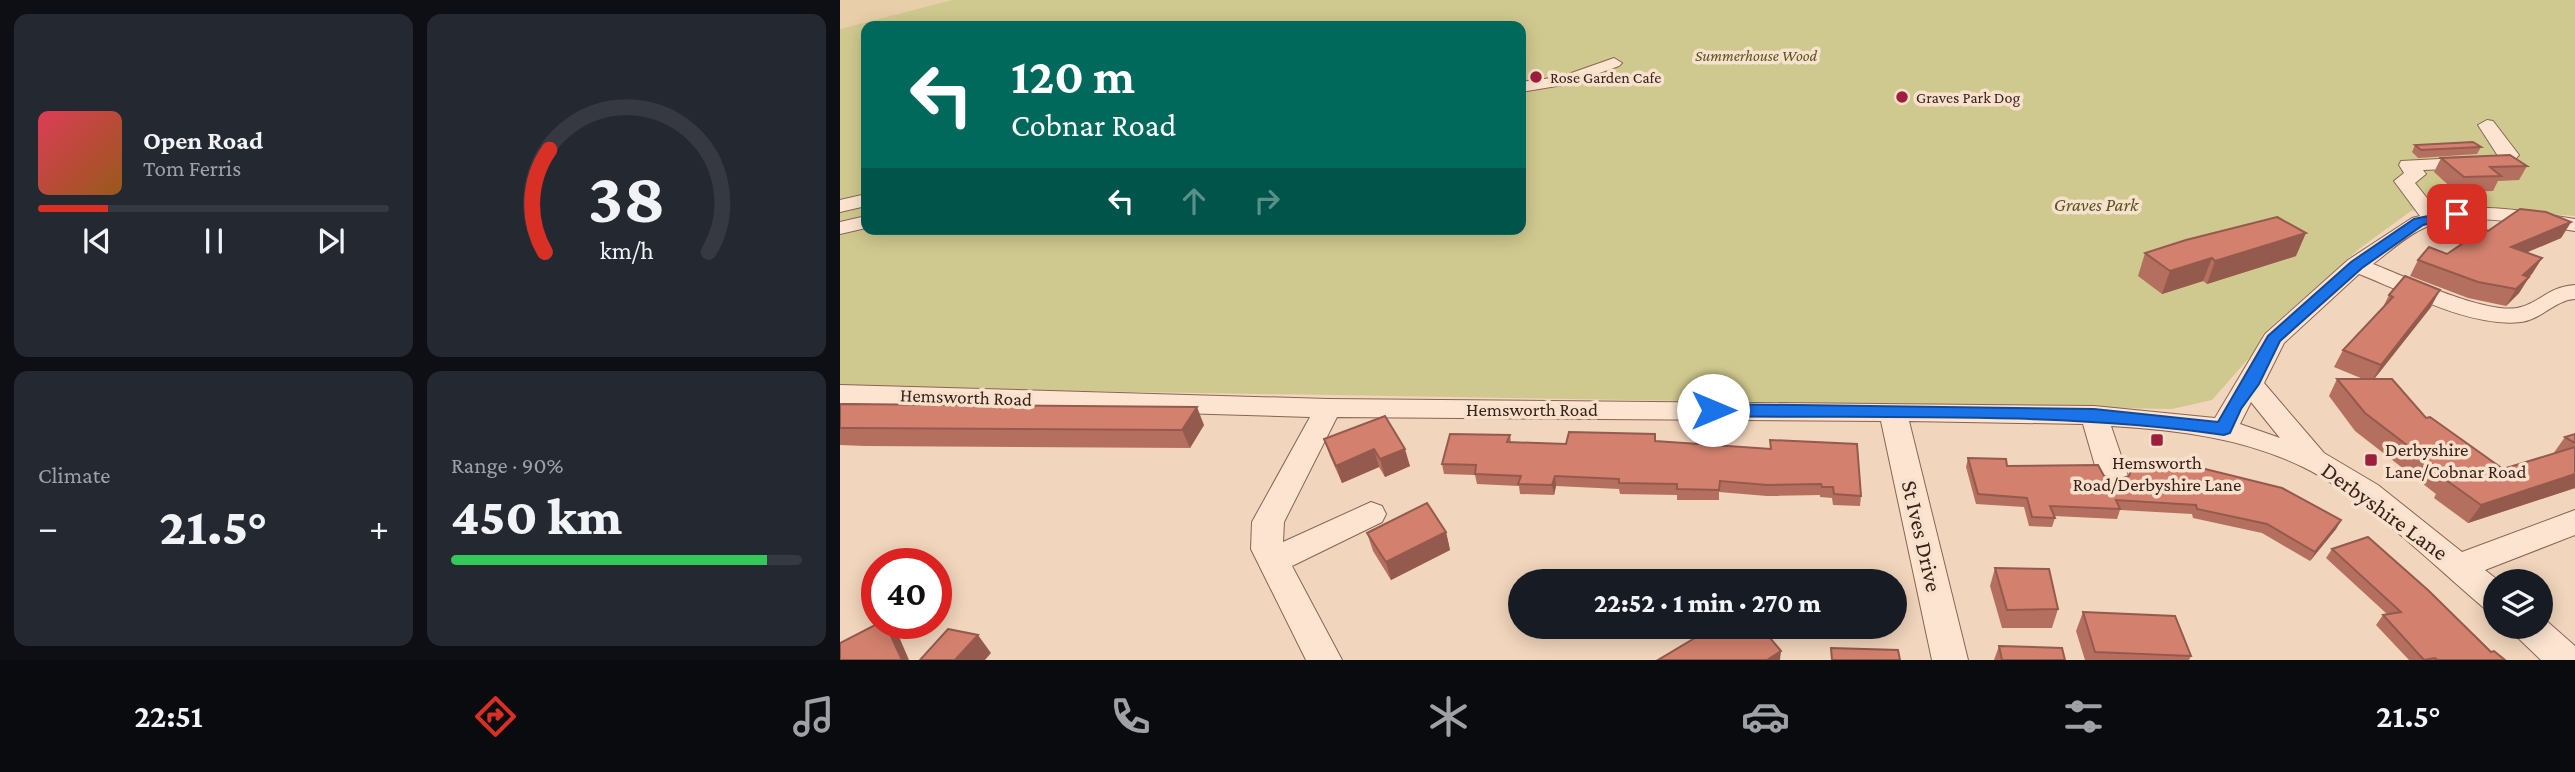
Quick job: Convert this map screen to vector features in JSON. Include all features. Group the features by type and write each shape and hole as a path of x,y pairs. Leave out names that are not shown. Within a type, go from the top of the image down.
{"street":[{"path":"1526,86 1563,81 1614,63"},
{"path":"2445,216 2404,181 2416,174 2408,165 2504,161 2510,155 2487,125"},
{"path":"840,206 861,202"},
{"path":"2224,429 2233,408 2250,384 2268,336 2357,265 2419,222 2445,216 2513,216 2575,225"},
{"path":"840,228 861,223"},
{"path":"2357,265 2499,315 2522,315 2545,305 2550,298 2564,292 2575,292"},
{"path":"2250,384 2313,460"},
{"name":"Hemsworth Road","path":"840,394 1328,408 2094,415 2162,420 2224,429"},
{"path":"1324,660 1267,549 1268,522 1328,408"},
{"name":"St Ives Drive","path":"1893,413 1950,660"},
{"path":"2094,415 2113,476"},
{"name":"Derbyshire Lane","path":"2224,429 2313,460 2368,493 2483,586"},
{"path":"1273,561 1371,514"},
{"path":"2460,566 2575,522"},
{"path":"2543,639 2566,660"}],"shaded area":[{"path":"840,0 952,0 871,21 861,21 861,24 840,29"}],"green space":[{"name":"Graves Park","path":"952,0 2575,0 2575,216 2453,206 2411,211 2359,249 2263,334 2256,350 2212,400 2172,409 840,387 840,29 861,24 861,235 1526,235 1526,21 871,21"}],"building":[{"path":"2473,142 2481,147 2421,150 2415,145"},
{"path":"2510,155 2527,166 2490,167 2501,176 2464,177 2441,158"},
{"path":"2520,209 2546,212 2571,222 2511,247 2542,258 2523,275 2529,277 2516,289 2478,282 2418,260 2429,247 2447,254"},
{"path":"2277,217 2306,233 2215,261 2212,258 2170,271 2145,253 2186,240"},
{"path":"2405,276 2440,290 2381,365 2343,350 2393,297 2389,295"},
{"path":"2337,379 2392,379 2426,418 2430,417 2503,469 2575,447 2575,474 2481,505 2446,480 2450,478 2365,413"},
{"path":"840,404 1197,407 1182,430 840,428"},
{"path":"1385,416 1405,449 1380,459 1374,449 1336,466 1324,439"},
{"path":"1569,432 1655,434 1655,441 1771,449 1770,440 1857,444 1861,496 1834,494 1833,487 1822,487 1821,484 1767,485 1720,481 1719,490 1677,489 1677,484 1619,483 1619,479 1555,476 1552,485 1518,484 1521,476 1475,474 1476,465 1442,464 1450,434 1510,435 1507,442 1566,444"},
{"path":"2575,434 2575,443 2565,437"},
{"path":"1968,458 2006,459 2007,466 2098,465 2104,476 2116,480 2129,476 2133,464 2181,468 2181,463 2282,488 2341,520 2315,552 2267,524 2197,509 2196,505 2116,500 2120,509 2050,506 2055,518 2032,517 2027,498 1978,494"},
{"path":"1427,503 1446,532 1386,562 1367,533"},
{"path":"2368,537 2429,591 2491,652 2494,651 2505,660 2424,660 2383,615 2401,612 2332,549"},
{"path":"1995,568 2049,569 2058,609 2007,610"},
{"path":"2083,612 2175,616 2191,656 2095,652"},
{"path":"952,630 978,635 955,660 920,660 939,639 952,639"},
{"path":"861,632 861,639 892,639 902,660 840,660 840,643"},
{"path":"1693,639 1771,639 1781,651 1767,660 1658,660"},
{"path":"1999,646 2062,648 2065,660 2002,660"},
{"path":"1831,648 1898,650 1900,660 1832,660"}],"place":[{"name":"Rose Garden Cafe","path":"1536,77"},
{"name":"Graves Park Dog","path":"1902,97"},
{"name":"Hemsworth Road/Derbyshire Lane","path":"2157,440"},
{"name":"Derbyshire Lane/Cobnar Road","path":"2371,460"}],"route":[{"path":"1713,410 2094,415 2162,420 2224,429 2233,408 2250,384 2274,339 2357,265 2419,222 2457,214"}],"park label":[{"name":"Summerhouse Wood","path":"1756,55"}]}
